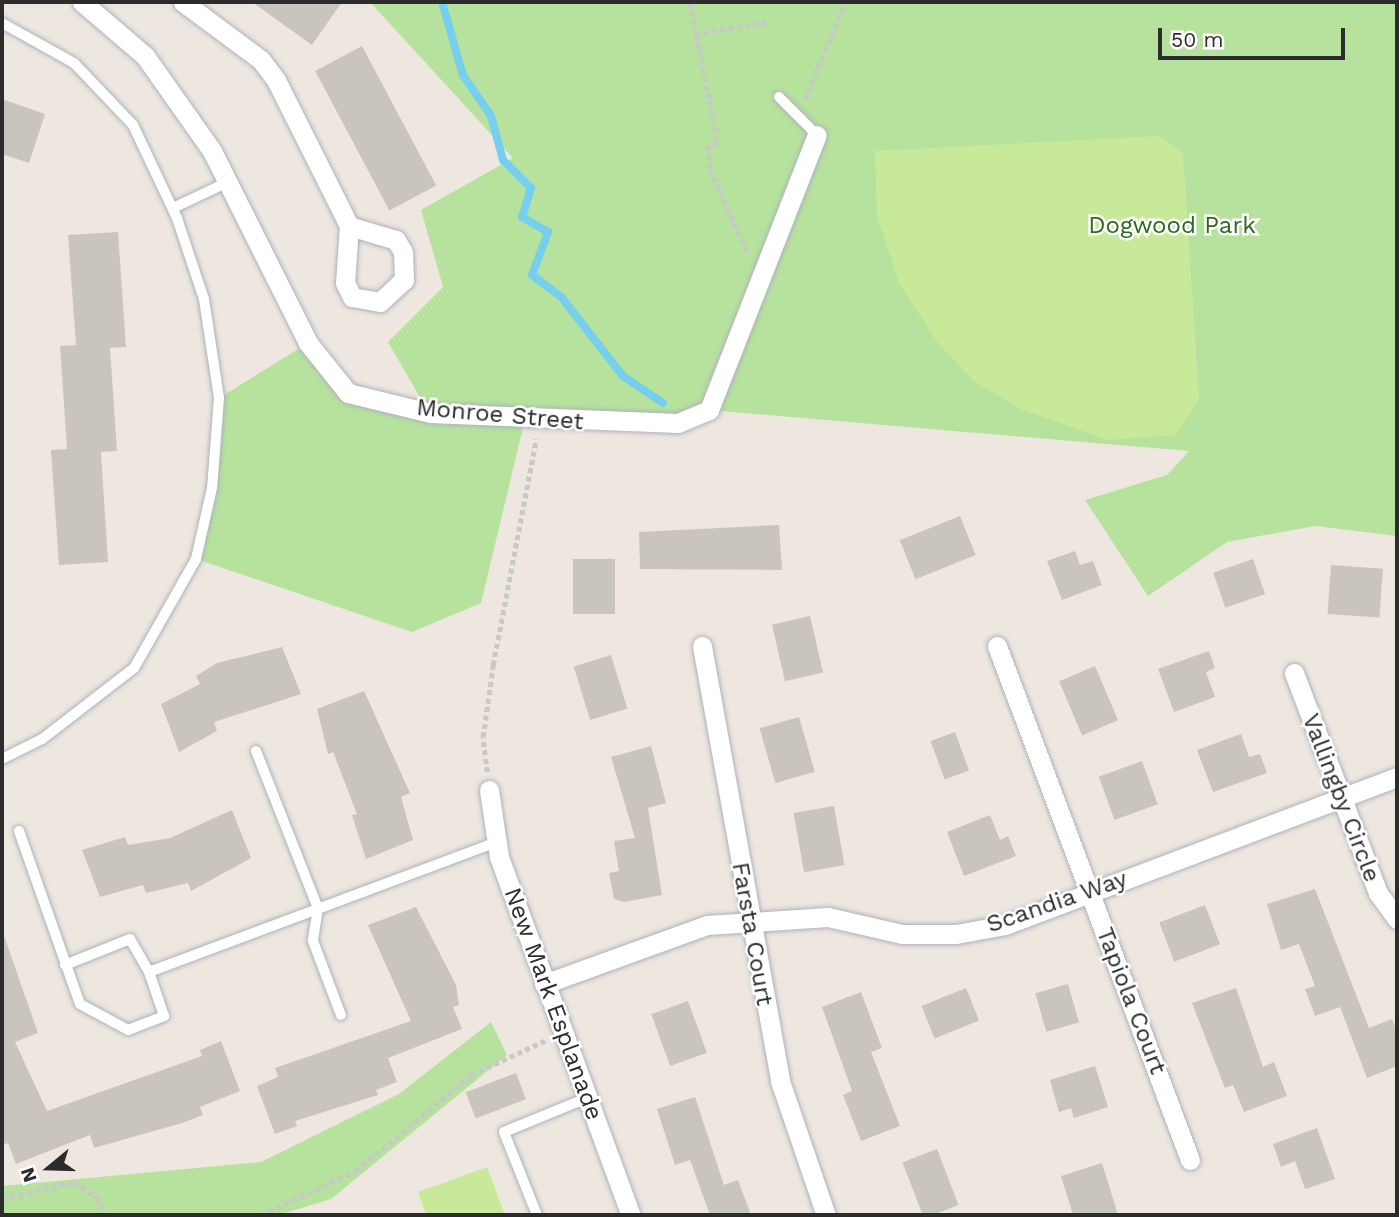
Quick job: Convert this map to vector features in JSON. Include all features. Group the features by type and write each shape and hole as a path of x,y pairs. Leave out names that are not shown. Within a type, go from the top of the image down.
{"street":[{"name":"Monroe Street","path":"82,2 145,55 212,151 308,343 348,393 430,413 541,420 678,423 709,410 758,276 817,135"},
{"path":"183,2 261,60 276,80 349,226"},
{"name":"Farsta Court","path":"702,646 779,1081 826,1215"},
{"name":"Tapiola Court","path":"997,646 1190,1160"},
{"name":"Vallingby Circle","path":"1294,673 1378,893 1397,919"},
{"name":"Scandia Way","path":"544,984 664,937 750,921 828,917 902,933 956,934 1005,925 1397,776"},
{"name":"New Mark Esplanade","path":"489,790 497,842 544,984 631,1215"}],"lane":[{"path":"2,23 74,63 133,125 173,208 204,299 219,398 212,488 196,559 134,668 43,739 2,759"},
{"path":"779,97 817,135"},
{"path":"173,208 226,183"},
{"path":"256,751 318,908 313,941 341,1015"},
{"path":"19,831 65,965 80,1004 128,1030 164,1016 149,972 130,939 65,965"},
{"path":"149,972 497,842"},
{"path":"537,1215 504,1132 587,1098"}],"path":[{"path":"691,2 718,144 709,146 710,169 758,276"},
{"path":"799,116 845,2"},
{"path":"695,34 767,22"},
{"path":"489,790 483,737 493,665 541,420"},
{"path":"261,1215 356,1171 496,1060 563,1034"},
{"path":"2,1199 74,1182 97,1197 106,1215"}],"green space":[{"name":"Dogwood Park","path":"370,2 1397,2 1397,536 1315,526 1227,542 1148,596 1085,500 1167,475 1189,451 709,410 678,423 525,419 481,603 412,632 196,559 212,488 219,398 308,343 348,393 429,413 388,342 443,287 421,210 513,158"},
{"path":"1160,136 1183,154 1199,399 1176,435 1108,440 1021,409 975,382 938,343 900,285 877,216 875,151"},
{"path":"491,1022 507,1055 331,1199 278,1215 2,1215 2,1186 261,1162 399,1094"},
{"path":"487,1167 505,1215 426,1215 418,1192"}],"building":[{"path":"252,2 342,2 312,45"},
{"path":"362,46 436,186 389,210 315,71"},
{"path":"2,99 45,114 29,163 2,154"},
{"path":"118,232 126,347 110,348 117,451 101,452 108,562 59,565 51,450 67,449 60,346 76,345 68,235"},
{"path":"960,516 976,555 915,579 900,540"},
{"path":"779,525 782,570 640,569 639,532"},
{"path":"1075,551 1080,565 1093,561 1102,585 1062,600 1047,561"},
{"path":"573,559 615,559 615,614 573,614"},
{"path":"1253,559 1265,594 1225,608 1213,573"},
{"path":"1331,565 1383,569 1379,618 1328,614"},
{"path":"810,616 823,673 785,681 772,625"},
{"path":"282,647 301,694 214,722 217,731 179,752 161,704 200,684 196,676 217,663"},
{"path":"1209,651 1215,668 1206,672 1215,697 1174,712 1158,669"},
{"path":"611,655 627,709 590,720 574,666"},
{"path":"1095,666 1118,720 1082,736 1059,681"},
{"path":"364,691 410,793 401,797 413,840 366,859 352,815 357,814 333,752 328,754 317,709"},
{"path":"799,717 815,772 775,783 760,728"},
{"path":"955,732 969,771 945,779 931,741"},
{"path":"1241,734 1249,757 1260,754 1267,773 1213,792 1197,750"},
{"path":"651,746 666,803 648,808 662,895 624,902 614,899 609,873 619,871 614,841 635,838 611,757"},
{"path":"1142,761 1158,804 1115,820 1099,777"},
{"path":"834,806 844,865 804,872 794,813"},
{"path":"232,810 251,858 191,891 188,883 146,893 143,885 100,897 82,850 125,837 128,845 170,838"},
{"path":"990,815 1000,840 1008,836 1016,856 964,876 947,832"},
{"path":"1315,889 1369,1028 1392,1019 1397,1032 1397,1066 1367,1078 1340,1007 1315,1016 1305,989 1315,986 1299,944 1281,950 1267,904"},
{"path":"1205,905 1220,944 1174,962 1159,923"},
{"path":"416,907 456,985 459,1005 453,1007 462,1029 388,1058 397,1082 376,1090 378,1095 295,1121 297,1126 275,1134 257,1086 278,1077 275,1068 411,1021 368,925"},
{"path":"2,930 38,1033 15,1042 47,1111 202,1056 200,1050 221,1041 240,1091 200,1107 203,1115 182,1123 94,1148 90,1135 16,1164 8,1143 2,1145"},
{"path":"1068,984 1079,1022 1046,1032 1035,993"},
{"path":"966,988 979,1020 935,1038 921,1006"},
{"path":"1236,988 1263,1067 1274,1062 1287,1096 1244,1112 1233,1085 1225,1088 1192,1003"},
{"path":"861,992 882,1048 871,1052 900,1126 861,1141 843,1095 852,1091 822,1007"},
{"path":"688,1001 707,1053 670,1066 651,1014"},
{"path":"1095,1066 1108,1107 1074,1118 1071,1108 1059,1112 1050,1080"},
{"path":"516,1073 526,1099 476,1118 466,1092"},
{"path":"695,1097 724,1185 738,1180 751,1215 710,1215 690,1160 675,1165 657,1109"},
{"path":"1317,1128 1335,1179 1305,1189 1295,1161 1281,1167 1273,1144"},
{"path":"937,1149 959,1205 932,1215 923,1215 902,1162"},
{"path":"1102,1163 1118,1215 1073,1215 1061,1176"}],"waterway":[{"path":"442,2 463,75 491,116 503,160 531,188 522,217 548,232 532,275 562,298 623,376 663,403"}]}
